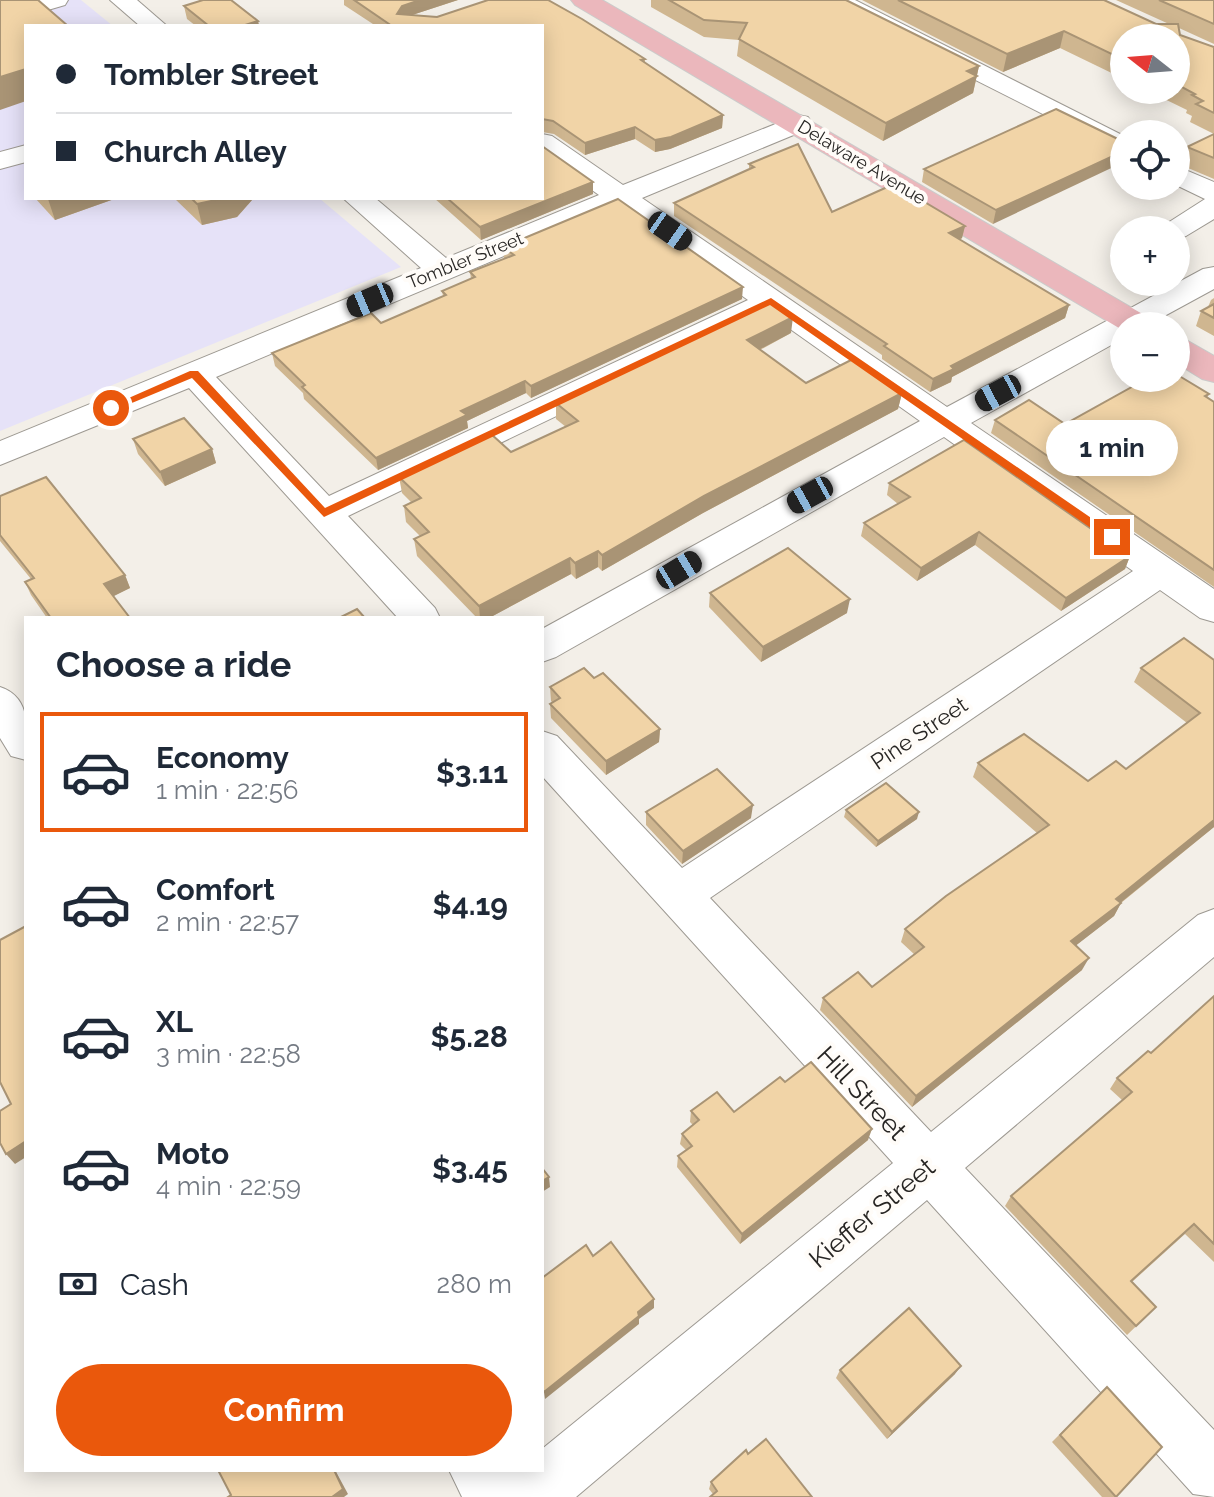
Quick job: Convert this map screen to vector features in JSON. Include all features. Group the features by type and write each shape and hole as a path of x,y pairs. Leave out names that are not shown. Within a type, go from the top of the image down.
{"main road":[{"name":"Delaware Avenue","path":"584,0 1115,312"},
{"path":"1190,356 1214,371"}],"street":[{"path":"0,17 56,0"},
{"path":"122,0 152,24"},
{"path":"836,0 1110,140"},
{"name":"Tombler Street","path":"0,454 798,123"},
{"path":"544,143 1214,608"},
{"path":"0,161 24,154"},
{"path":"1190,181 1214,193"},
{"path":"359,200 442,270"},
{"path":"1190,221 1214,206"},
{"path":"1155,312 1214,276"},
{"path":"324,513 771,301"},
{"path":"544,646 945,421 1110,337"},
{"path":"194,373 419,616"},
{"name":"Pine Street","path":"678,895 1160,571"},
{"path":"0,703 24,741"},
{"name":"Hill Street","path":"544,750 1214,1473"},
{"name":"Kieffer Street","path":"530,1497 1091,1028 1214,929"},
{"path":"480,1472 496,1497"}],"shaded area":[{"path":"0,0 81,0 111,24 24,24 24,200 321,200 401,267 0,431"}],"building":[{"path":"0,0 38,0 66,24 24,24 24,70 0,77"},
{"path":"203,0 231,0 258,21 248,24 206,24 184,6"},
{"path":"354,0 420,0 402,6 397,14 437,17 488,0 548,0 645,59 641,60 723,115 671,137 655,140 635,127 585,143 553,121 544,119 544,24 389,24"},
{"path":"669,0 846,0 979,66 967,71 977,76 886,123 739,39 747,23 704,20"},
{"path":"898,0 1104,0 1156,24 1110,24 1110,53 1064,31 1007,54"},
{"path":"1159,0 1214,0 1214,24"},
{"path":"1190,39 1214,47 1214,113 1196,104 1203,101 1192,95 1195,94 1190,91"},
{"path":"1056,109 1110,135 1110,157 996,210 924,169"},
{"path":"1214,134 1214,158 1190,148"},
{"path":"798,144 832,212 894,184 965,226 949,233 1069,305 951,366 954,369 933,379 884,346 887,344 674,203 754,167 749,164"},
{"path":"544,147 593,182 480,227 449,200 544,200"},
{"path":"618,199 743,287 531,386 525,381 461,411 467,415 376,458 302,387 305,385 272,353 371,313 381,323 446,295 442,291 475,277 470,272 514,255 503,247"},
{"path":"193,200 216,200 197,204"},
{"path":"770,301 793,317 747,340 806,383 853,359 902,393 704,496 602,555 598,551 575,563 570,558 479,606 414,539 429,532 404,506 421,498 399,477 491,434 511,452 578,421 556,403"},
{"path":"1214,304 1214,318 1201,311"},
{"path":"1190,382 1209,394 1205,396 1214,402 1214,570 995,420 1029,400 1065,424 1123,392 1190,392"},
{"path":"184,418 212,449 160,472 133,439"},
{"path":"964,440 1130,556 1066,598 979,532 921,568 864,523 910,497 889,483"},
{"path":"46,477 125,575 104,584 128,616 50,616 25,582 34,578 0,535 0,496"},
{"path":"788,548 850,599 763,647 710,593"},
{"path":"357,609 363,616 343,616"},
{"path":"1184,638 1214,660 1214,820 1116,899 1121,903 1071,941 1089,958 916,1096 823,998 858,972 872,987 924,947 905,929 946,896 1049,825 978,763 1024,734 1088,781 1116,761 1126,769 1200,713 1141,668"},
{"path":"584,668 594,678 603,673 660,729 606,761 550,704 560,698 550,687"},
{"path":"717,769 753,805 683,851 646,812"},
{"path":"886,783 919,812 878,841 846,810"},
{"path":"24,927 24,1142 6,1154 0,1143 0,1111 11,1104 0,1082 0,940"},
{"path":"1214,996 1214,1244 1194,1224 1131,1281 1156,1307 1136,1326 1011,1196 1132,1092 1117,1078 1148,1051 1151,1053"},
{"path":"811,1062 872,1129 742,1234 678,1156 692,1146 682,1134 699,1120 691,1111 717,1092 734,1112 780,1077 785,1082"},
{"path":"611,1242 654,1299 638,1312 639,1316 544,1392 544,1276 586,1245 593,1256"},
{"path":"909,1308 961,1366 892,1432 840,1370"},
{"path":"1107,1387 1162,1447 1116,1497 1060,1435"},
{"path":"766,1439 812,1497 710,1497 717,1491 711,1482 746,1450 748,1454"},
{"path":"219,1472 335,1472 343,1489 332,1497 228,1497 231,1495"}],"route":[{"path":"111,408 194,373 324,513 771,301 1112,537"}]}
